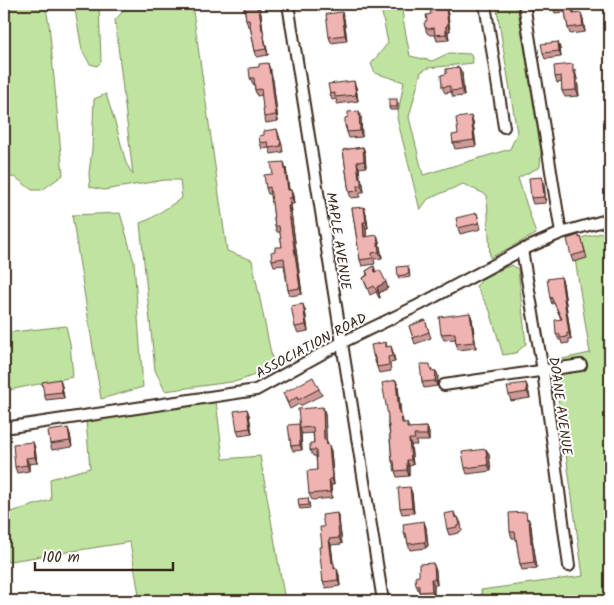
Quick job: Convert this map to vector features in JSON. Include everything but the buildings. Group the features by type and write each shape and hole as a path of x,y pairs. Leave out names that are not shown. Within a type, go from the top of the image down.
{"street":[{"name":"MAPLE AVENUE","path":"288,4 382,601"},
{"path":"485,4 504,127"},
{"path":"524,4 561,233"},
{"name":"ASSOCIATION ROAD","path":"4,428 256,390 341,343 420,305 522,250 561,233 610,219"},
{"name":"DOANE AVENUE","path":"522,250 543,371 568,566"},
{"path":"444,385 581,365"}],"green space":[{"path":"4,4 45,4 49,24 63,175 42,190 32,190 15,177 4,178"},
{"path":"74,4 99,4 101,62 97,66 90,64 82,50"},
{"path":"125,4 192,4 227,251 252,260 274,368 238,381 165,391 155,370 140,223 150,219 182,198 180,180 165,180 104,190 90,187 89,173 94,99 106,94 126,163 133,175 115,20 125,9"},
{"path":"381,4 402,4 410,56 432,61 449,53 471,54 473,63 428,68 421,72 409,117 423,175 510,149 517,133 496,4 517,4 541,151 540,167 518,178 536,234 490,258 487,195 463,184 428,199 420,210 397,118 404,82 375,73 371,64 388,43"},
{"path":"120,213 134,262 143,387 101,399 72,215"},
{"path":"610,231 610,601 483,601 481,590 583,576 553,361 590,353 572,240"},
{"path":"512,265 518,269 526,344 516,353 503,355 490,311 476,286 487,275"},
{"path":"66,326 70,343 73,377 4,391 4,333"},
{"path":"216,401 223,459 260,456 285,601 140,601 130,542 4,562 4,514 51,500 50,479 90,468 86,421"}]}
